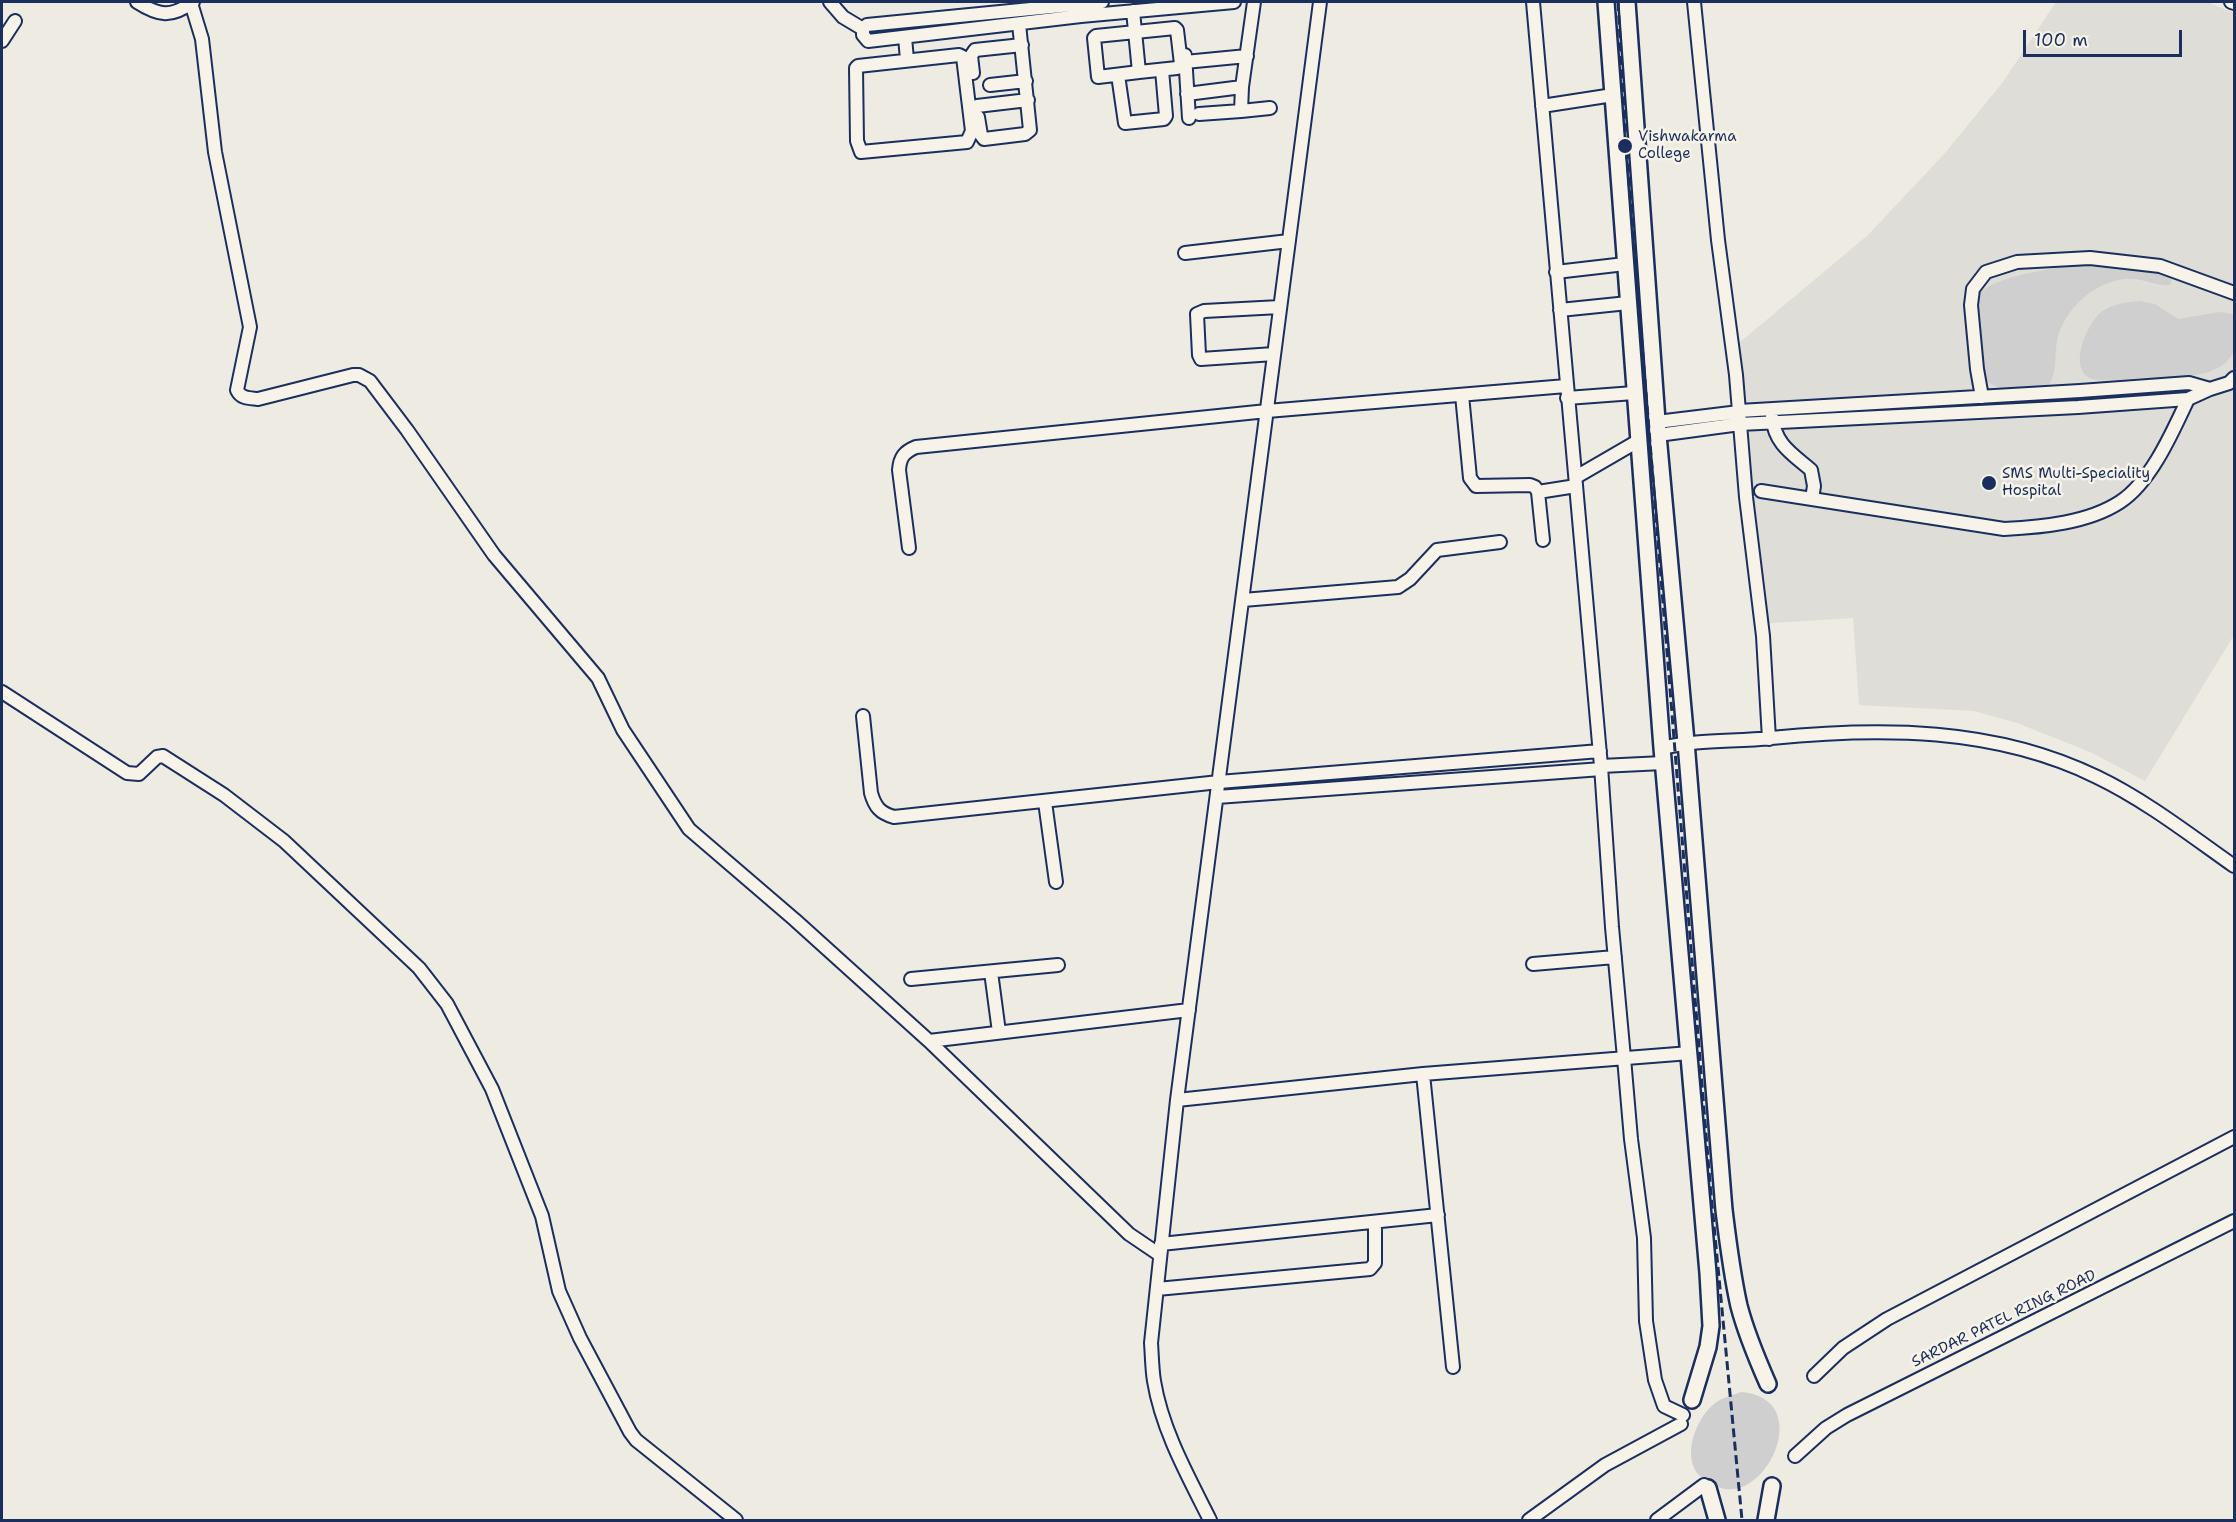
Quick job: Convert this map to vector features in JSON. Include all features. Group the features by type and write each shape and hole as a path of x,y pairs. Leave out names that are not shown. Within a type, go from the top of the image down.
{"main road":[{"path":"1606,2 1634,393 1711,1326 1708,1347 1692,1400"},
{"path":"1627,2 1658,428 1725,1220 1731,1270 1740,1308 1768,1384"},
{"path":"1766,1521 1772,1486"},
{"path":"1706,1487 1717,1521"}],"street":[{"path":"137,2 161,14 177,11 192,2 201,39 215,152 250,327 238,393 243,397 258,399 353,375 359,375 370,381 494,555 601,682 623,730 689,829 795,920 929,1041 1128,1234 1161,1250 1437,1215"},
{"path":"830,2 843,17 863,29"},
{"path":"863,29 867,25 1102,2"},
{"path":"863,29 864,38 868,41 1234,2"},
{"path":"1241,111 1242,87 1254,2"},
{"path":"1210,1521 1182,1464 1156,1392 1151,1343 1177,1100 1320,2"},
{"path":"1529,1521 1605,1465 1682,1420 1664,1406 1655,1380 1646,1321 1644,1238 1631,1139 1614,957 1600,751 1533,2"},
{"path":"1694,2 1718,240 1763,636 1769,739"},
{"path":"1133,11 1139,72"},
{"path":"2,41 15,21"},
{"path":"1019,24 1022,45 1031,127 1025,134 984,139 980,132 972,53 975,50 1022,45"},
{"path":"982,28 984,49"},
{"path":"1173,28 1177,30 1181,64 1178,68 1097,76 1094,38 1135,32 1173,28"},
{"path":"1184,36 1187,94 1194,116 1270,108"},
{"path":"905,37 907,60"},
{"path":"962,56 971,136 964,143 863,154 859,150 857,141 856,69 858,66 907,60 962,56"},
{"path":"1185,62 1248,56"},
{"path":"1118,75 1125,123 1164,119 1166,116 1162,70"},
{"path":"990,85 1026,81"},
{"path":"1187,94 1242,87"},
{"path":"1542,106 1613,95"},
{"path":"977,106 1028,100"},
{"path":"1185,253 1289,241"},
{"path":"1982,397 1971,305 1973,289 1986,272 2017,262 2090,258 2160,266 2235,293"},
{"path":"1556,272 1625,264"},
{"path":"1560,310 1628,303"},
{"path":"1274,354 1202,359 1199,355 1197,314 1204,310 1280,307"},
{"path":"1658,428 1739,416 2075,407 2188,399 2229,383 2235,378"},
{"path":"1772,416 1982,397 2189,383 2210,389"},
{"path":"2075,392 2075,407"},
{"path":"909,548 899,470 900,459 907,451 916,447 1267,411 1462,395 1634,393"},
{"path":"1462,395 1470,478 1473,484 1476,486 1530,485 1536,488 1543,540"},
{"path":"1761,491 2004,529 2034,527 2088,516 2120,502 2137,487 2173,431 2188,399"},
{"path":"1772,416 1775,434 1788,450 1811,470 1814,486 1812,499"},
{"path":"1538,492 1576,481 1638,441"},
{"path":"1243,600 1398,587 1410,579 1437,550 1500,542"},
{"path":"2,692 127,773 139,774 157,758 163,756 224,795 284,842 419,968 447,1004 492,1089 542,1216 559,1291 580,1338 630,1432 636,1440 736,1521"},
{"path":"863,716 871,794 878,810 894,817 1219,782 1600,751"},
{"path":"1217,797 1601,768 1663,755 1686,742 1886,731 1967,737 2016,748 2097,777 2142,803 2235,866"},
{"path":"1045,802 1056,882"},
{"path":"1533,964 1614,957"},
{"path":"911,979 1058,965"},
{"path":"991,972 999,1032"},
{"path":"929,1041 1189,1010"},
{"path":"1177,1100 1423,1074 1690,1053"},
{"path":"1423,1074 1454,1367"},
{"path":"1814,1376 1843,1348 1887,1319 2235,1137"},
{"name":"SARDAR PATEL RING ROAD","path":"1795,1456 1826,1428 1848,1415 2235,1221"},
{"path":"1157,1289 1370,1269 1375,1263 1375,1222"},
{"path":"1658,1521 1706,1487"}],"shaded area":[{"name":"SMS Multi-Speciality Hospital","path":"2056,2 2207,2 2234,13 2234,635 2145,781 2090,752 2017,723 1974,711 1859,705 1853,618 1757,624 1733,348 1868,235 1945,153 2003,82"},
{"path":"2068,266 2115,266 2170,275 2172,278 2170,285 2131,279 2113,281 2091,292 2073,309 2060,330 2054,374 2049,385 2006,389 1991,384 1984,378 1972,301 1979,293 2002,281"},
{"path":"2140,301 2155,304 2178,319 2219,312 2233,314 2234,350 2228,360 2218,368 2192,376 2112,380 2088,377 2080,363 2080,354 2090,326 2101,312 2110,307"},
{"path":"1741,1392 1764,1399 1776,1413 1780,1431 1775,1450 1765,1468 1751,1482 1734,1489 1716,1486 1699,1475 1693,1464 1691,1455 1694,1435 1703,1416 1715,1403"}],"railway":[{"path":"1618,2 1626,146 1710,1183 1742,1520"}],"place":[{"name":"Vishwakarma College","path":"1625,146"},
{"name":"SMS Multi-Speciality Hospital","path":"1989,483"}]}
